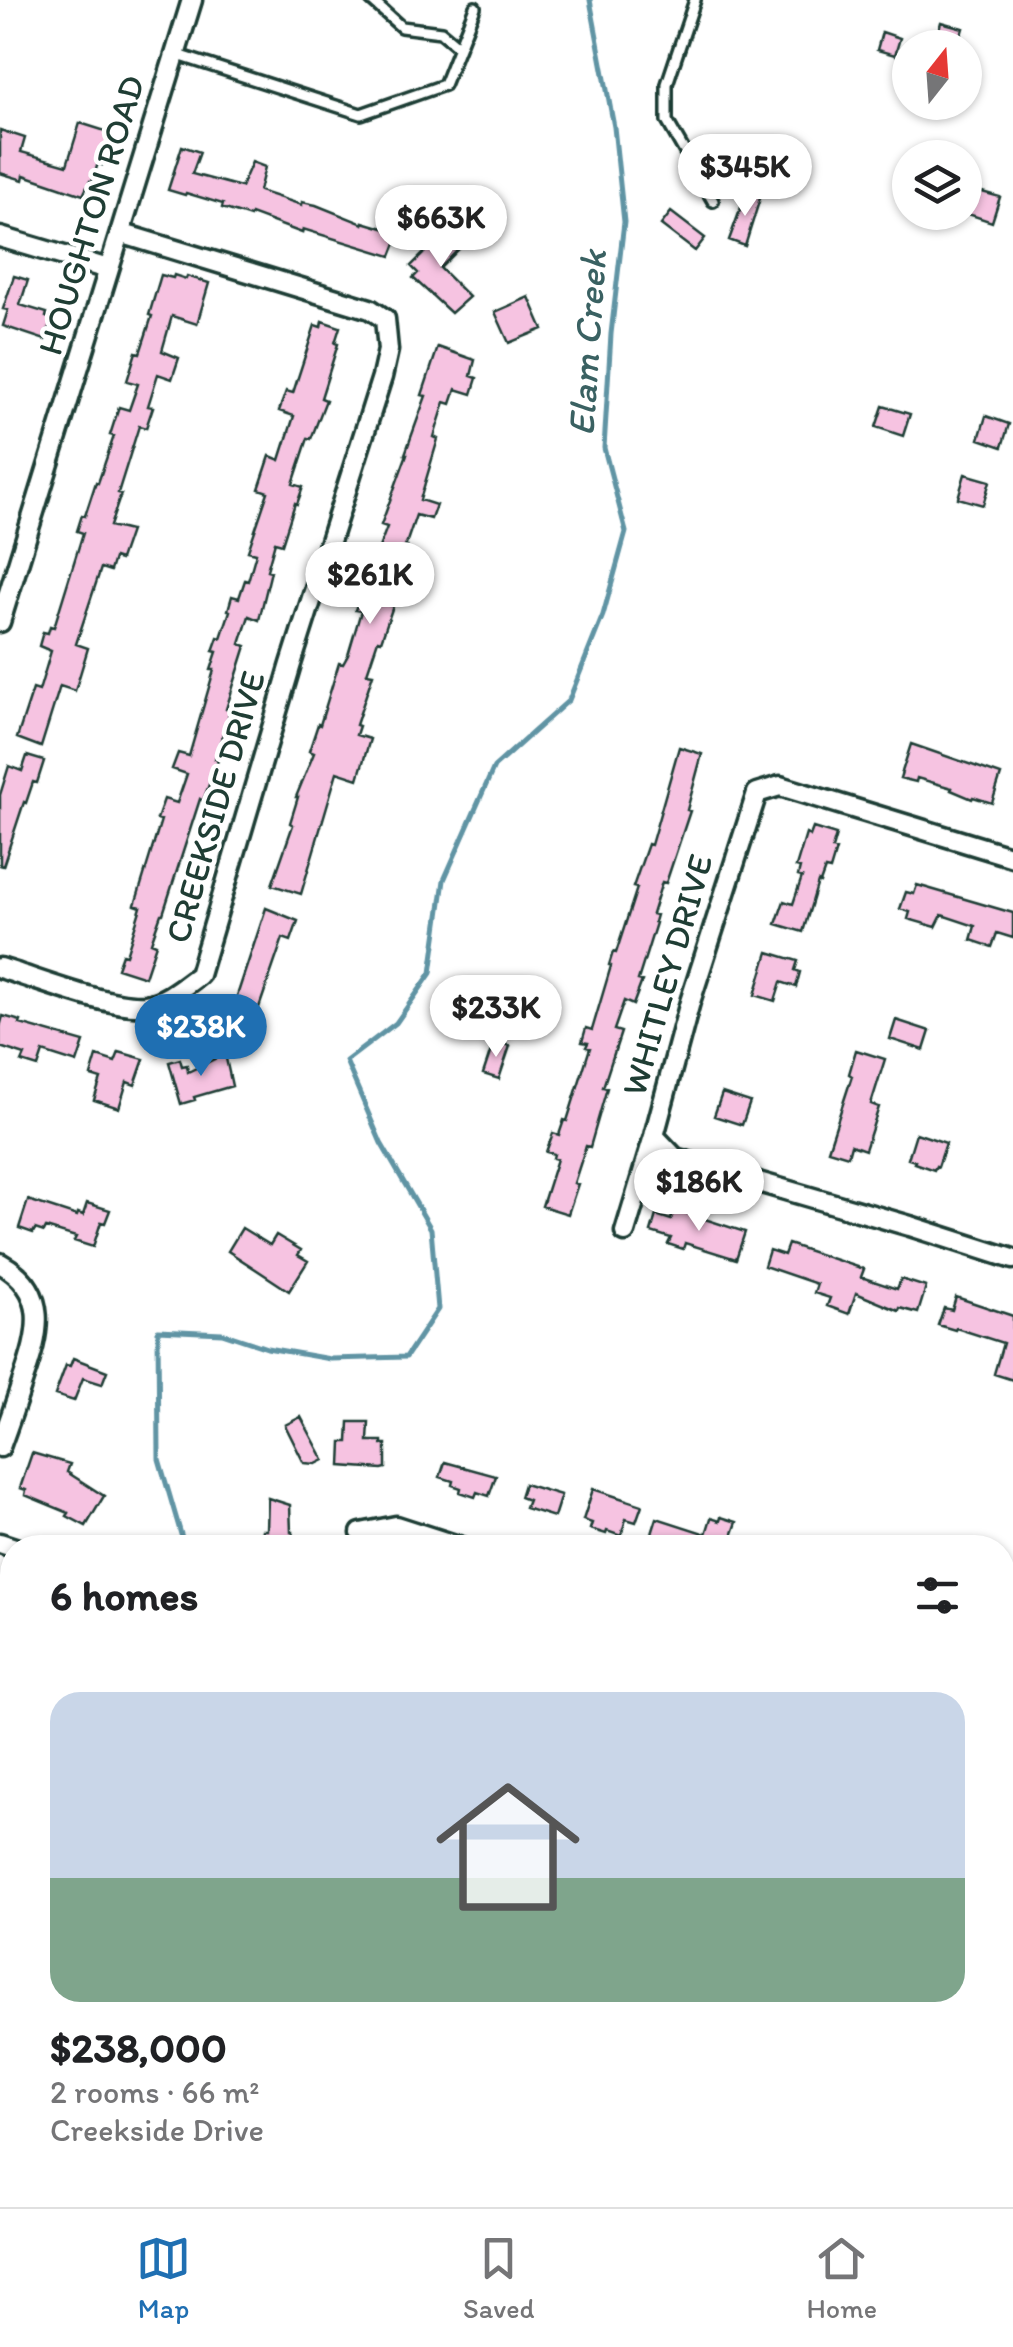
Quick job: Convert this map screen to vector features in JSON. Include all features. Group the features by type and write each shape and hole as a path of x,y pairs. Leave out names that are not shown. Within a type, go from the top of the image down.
{"street":[{"name":"HOUGHTON ROAD","path":"0,622 192,0"},
{"name":"CREEKSIDE DRIVE","path":"0,968 106,1001 147,1005 178,991 200,974 388,350 385,320 370,309 120,233"},
{"path":"0,237 108,269"},
{"name":"WHITLEY DRIVE","path":"625,1232 696,984 757,794 780,786 1013,856"},
{"path":"654,1136 675,1158 1013,1260"},
{"path":"0,1263 21,1276 34,1296 38,1320 36,1344 0,1447"},
{"path":"361,1533 396,1526 424,1535"}],"lane":[{"path":"371,0 400,26 441,32 459,47"},
{"path":"696,0 667,84 666,121 713,201"},
{"path":"175,54 361,114 444,85 476,7"}],"building":[{"path":"941,22 963,28 962,30 939,30"},
{"path":"882,32 892,35 892,54 877,50"},
{"path":"80,123 112,133 102,165 98,163 83,195 24,175 23,180 0,173 0,130 25,138 21,152 67,165"},
{"path":"182,146 200,152 192,174 241,187 252,162 265,167 259,191 400,233 391,256 303,229 302,233 222,208 223,204 168,190"},
{"path":"747,191 761,195 745,246 729,240"},
{"path":"982,192 1000,197 992,222 982,219"},
{"path":"671,212 705,238 695,251 661,225"},
{"path":"453,224 468,240 440,268 469,297 451,313 413,278 418,273 411,266"},
{"path":"161,275 186,279 187,276 209,283 197,324 172,316 162,351 179,358 172,379 158,374 148,406 153,407 146,428 139,426 110,526 130,531 120,560 114,558 110,571 101,568 76,644 88,648 75,691 60,686 41,747 17,738 33,689 39,691 51,651 39,646 43,632 54,627 83,533 77,531 114,436 110,435 119,407 129,410 138,384 127,381 152,316 149,315"},
{"path":"14,276 28,280 20,305 47,313 46,317 52,319 45,340 3,326 8,310 3,309"},
{"path":"529,297 543,329 509,343 495,312"},
{"path":"322,321 340,327 321,398 326,400 293,484 303,487 282,544 275,542 259,620 249,616 240,644 246,646 226,709 230,711 215,759 218,760 203,801 200,799 151,942 156,944 145,977 117,968 122,954 126,955 141,907 135,905 161,820 157,819 164,799 177,803 187,774 172,769 178,753 189,756 214,670 217,652 213,651 218,637 221,638 232,596 239,598 245,580 248,581 256,553 248,551 268,492 259,489 270,456 280,460 294,416 279,411 286,391 293,393 315,325 321,327"},
{"path":"438,347 475,360 471,376 477,378 472,394 456,389 451,404 445,402 420,500 436,505 431,519 416,515 405,547 405,554 413,556 407,575 400,572 389,605 393,606 367,673 373,674 356,735 370,739 358,779 337,772 301,894 272,885 293,825 290,823 296,797 314,753 309,751 339,663 343,664 348,655 361,611 355,610 387,527 381,525 426,396 422,395"},
{"path":"883,406 910,414 903,436 876,427"},
{"path":"986,416 1009,424 1002,447 979,439"},
{"path":"965,474 990,481 983,505 958,498"},
{"path":"911,744 1001,775 992,803 917,778 916,782 900,778"},
{"path":"679,747 702,754 687,810 690,811 652,914 656,915 656,923 638,980 642,981 633,1005 624,1001 614,1030 621,1032 603,1087 607,1088 590,1147 586,1146 574,1183 578,1184 568,1214 542,1206 557,1159 546,1152 553,1133 559,1135 564,1120 567,1121 590,1048 582,1042 586,1028 592,1030"},
{"path":"27,756 44,761 37,783 33,782 24,802 3,866 0,795 9,766 22,771"},
{"path":"813,828 836,835 832,849 836,850 830,870 825,869 818,882 803,932 776,924 784,901 793,904 802,877 796,867 806,834 810,836"},
{"path":"917,885 1013,913 1013,938 997,933 992,947 971,940 975,926 942,915 936,927 908,919 910,912 900,909 906,892 914,894"},
{"path":"266,908 298,921 291,941 283,938 252,1028 229,1020"},
{"path":"768,952 798,961 795,970 800,972 796,987 781,982 775,1001 755,995"},
{"path":"3,1016 84,1042 77,1063 43,1052 38,1067 22,1062 25,1055 0,1047"},
{"path":"896,1020 930,1031 924,1050 890,1039"},
{"path":"494,1041 510,1046 499,1079 483,1074"},
{"path":"856,1050 885,1059 871,1104 879,1107 865,1150 851,1145 848,1156 828,1150 852,1076 849,1074"},
{"path":"119,1052 144,1059 135,1085 127,1082 119,1108 94,1100 101,1079 91,1076 97,1056 115,1062"},
{"path":"225,1054 232,1086 181,1104 169,1062 180,1059 188,1072"},
{"path":"722,1093 750,1102 742,1125 714,1116"},
{"path":"916,1133 946,1143 934,1170 908,1159"},
{"path":"28,1200 77,1216 83,1215 87,1203 110,1210 105,1223 101,1222 93,1247 46,1228 44,1232 35,1229 33,1233 19,1228"},
{"path":"674,1209 745,1232 736,1259 685,1243 683,1249 668,1244 671,1238 651,1232 656,1215 671,1220"},
{"path":"242,1228 270,1245 276,1235 301,1250 298,1255 308,1261 289,1291 228,1251"},
{"path":"788,1244 864,1269 861,1277 897,1289 901,1279 926,1287 918,1313 900,1308 899,1311 856,1293 849,1314 827,1306 830,1298 814,1293 817,1284 764,1266 769,1250 784,1255"},
{"path":"956,1297 1013,1316 1013,1380 994,1374 1003,1343 938,1325 944,1308 952,1310"},
{"path":"73,1358 107,1371 102,1384 83,1378 74,1401 55,1395 66,1365 70,1366"},
{"path":"301,1417 324,1460 316,1464 304,1463 285,1425"},
{"path":"349,1422 369,1422 368,1441 386,1444 386,1468 341,1466 342,1442 348,1442"},
{"path":"32,1453 70,1464 67,1472 104,1496 86,1526 67,1516 69,1513 25,1495 26,1490 20,1488"},
{"path":"445,1462 496,1476 489,1496 460,1492 453,1481 440,1477"},
{"path":"524,1484 561,1495 554,1517 525,1508 528,1500 520,1497"},
{"path":"593,1489 642,1505 636,1522 626,1519 621,1535 590,1529 592,1523 583,1520"},
{"path":"268,1498 290,1505 293,1535 262,1535 262,1530 267,1530"},
{"path":"721,1517 737,1522 732,1535 652,1535 657,1518 706,1534 711,1518 720,1521"}],"waterway":[{"name":"Elam Creek","path":"181,1535 159,1459 158,1330 222,1333 267,1348 330,1359 406,1357 438,1309 431,1229 381,1143 346,1061 396,1023 431,973 444,880 494,767 569,700 603,615 626,532 604,448 611,334 624,222 614,127 590,0"}]}
